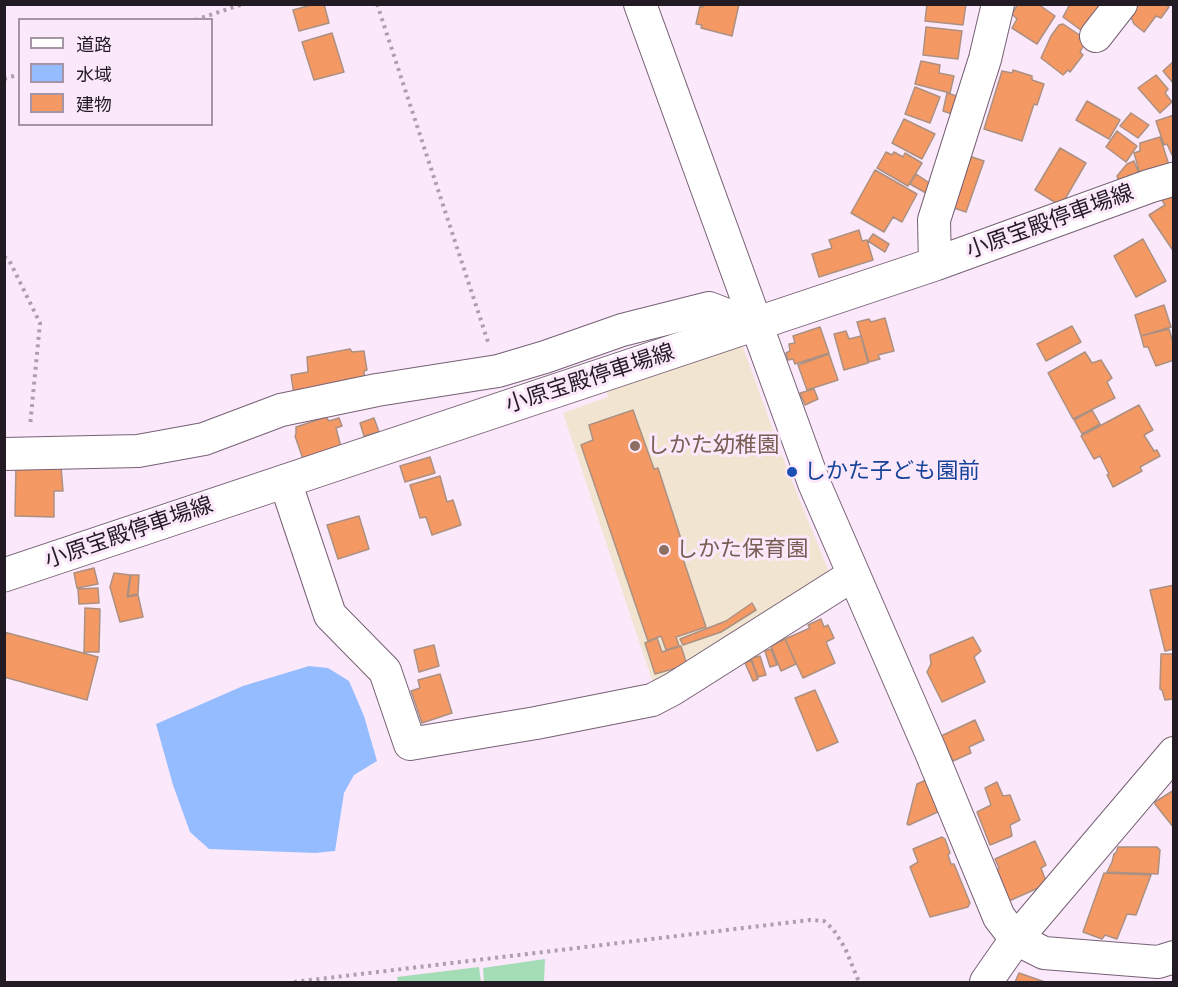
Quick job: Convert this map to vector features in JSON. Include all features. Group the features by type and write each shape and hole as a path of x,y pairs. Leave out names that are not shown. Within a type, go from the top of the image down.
{"main road":[{"name":"小原宝殿停車場線","path":"4,575 935,264 1173,179"}],"street":[{"path":"640,4 754,325 814,483 930,750 999,917 1016,939 1044,952 1158,962 1173,957"},
{"path":"935,264 934,220 984,59 998,4"},
{"path":"1095,36 1121,4"},
{"path":"20,444 138,451 204,439 281,410 377,390 498,371 622,330 709,308 754,325"},
{"path":"285,481 330,615 385,671 410,744 536,723 652,700 853,575"},
{"path":"986,982 1016,939 1173,753"}],"path":[{"path":"201,18 243,4"},
{"path":"378,4 498,371"},
{"path":"4,257 9,260 40,322 20,444"},
{"path":"20,444 41,426"},
{"path":"294,982 810,920 824,921 833,929 845,948 859,982"}],"shaded area":[{"path":"738,346 743,347 786,466 831,577 654,686 563,413 608,397 607,392"}],"green space":[{"path":"545,959 544,982 484,982 483,968"},
{"path":"479,967 481,982 398,982 397,977"}],"water":[{"path":"309,666 328,668 349,681 364,716 377,761 354,775 344,793 335,851 315,853 209,849 190,832 173,785 156,724 243,686"}],"building":[{"path":"324,4 329,23 299,31 293,10"},
{"path":"703,4 739,4 732,36 701,28 702,25 696,24 700,6 703,7"},
{"path":"927,4 966,4 963,25 925,21"},
{"path":"1018,4 1038,4 1055,16 1037,44 1012,28 1017,19 1012,14"},
{"path":"1070,4 1104,4 1085,33 1063,17"},
{"path":"1139,4 1165,4 1169,7 1161,18 1156,16 1144,32 1134,24 1130,15"},
{"path":"1063,24 1081,36 1079,39 1085,43 1080,52 1083,55 1070,72 1068,70 1063,75 1041,58 1051,36 1059,25"},
{"path":"926,27 962,31 958,59 923,55"},
{"path":"332,33 344,72 314,80 302,42"},
{"path":"921,61 940,65 939,73 954,76 950,93 915,84"},
{"path":"1174,61 1174,84 1163,71"},
{"path":"1013,70 1032,76 1032,80 1044,84 1037,105 1034,104 1022,141 984,129 1002,71 1012,73"},
{"path":"1156,75 1168,89 1165,93 1172,102 1160,113 1138,88"},
{"path":"915,87 940,97 930,123 905,114"},
{"path":"947,93 960,97 955,115 943,111"},
{"path":"1087,101 1120,120 1109,139 1076,120"},
{"path":"1131,113 1149,125 1138,138 1120,126"},
{"path":"1174,115 1174,154 1172,155 1167,144 1164,145 1156,121"},
{"path":"904,119 935,134 922,159 892,143"},
{"path":"1117,131 1137,146 1126,162 1106,147"},
{"path":"1160,137 1169,165 1140,174 1134,153 1140,151 1140,143"},
{"path":"1060,148 1086,163 1061,206 1035,190"},
{"path":"886,152 892,155 894,152 903,157 905,153 922,163 908,186 877,168"},
{"path":"966,155 984,161 966,212 948,206"},
{"path":"1134,161 1141,179 1120,186 1117,176 1127,164"},
{"path":"875,170 917,194 902,222 893,217 884,232 851,213"},
{"path":"916,174 931,184 926,193 910,184"},
{"path":"1174,193 1174,252 1149,215 1165,205 1162,200"},
{"path":"859,230 862,241 867,240 873,260 819,277 812,254 832,248 829,240"},
{"path":"873,234 889,244 885,252 868,241"},
{"path":"1143,239 1166,281 1136,297 1114,256"},
{"path":"1164,305 1171,327 1141,336 1135,315"},
{"path":"885,318 894,351 878,355 880,359 869,362 857,322 869,319 871,322"},
{"path":"1072,326 1081,342 1046,361 1037,344"},
{"path":"820,327 829,353 795,364 793,359 788,360 786,353 790,351 789,344 795,343 793,336"},
{"path":"1169,329 1174,346 1174,360 1156,366 1148,347 1144,347 1141,336"},
{"path":"846,331 849,339 861,336 868,363 844,370 834,334"},
{"path":"350,349 352,352 364,351 367,370 364,371 365,385 294,395 291,375 308,372 307,357"},
{"path":"1085,352 1092,363 1101,360 1112,378 1107,382 1115,398 1073,419 1048,373"},
{"path":"829,354 838,380 807,390 798,365"},
{"path":"814,389 818,399 805,405 800,393"},
{"path":"1139,405 1153,430 1144,435 1160,456 1140,467 1142,471 1113,487 1100,456 1094,459 1081,436"},
{"path":"633,410 654,469 658,468 684,548 680,550 706,627 676,637 679,646 666,650 661,636 648,641 581,445 593,440 589,425"},
{"path":"1092,410 1100,424 1082,434 1074,420"},
{"path":"326,417 329,421 339,418 342,426 336,428 341,447 303,459 295,436 296,427"},
{"path":"374,418 379,432 364,436 360,423"},
{"path":"430,457 435,473 405,482 400,466"},
{"path":"16,466 61,466 63,491 54,491 54,517 15,516"},
{"path":"440,476 447,502 453,500 461,525 432,535 426,517 420,518 410,485"},
{"path":"359,516 369,549 338,559 327,525"},
{"path":"94,568 98,584 77,588 74,573"},
{"path":"114,573 130,575 127,597 138,595 143,617 120,622 110,587"},
{"path":"131,575 139,575 138,594 128,596"},
{"path":"1174,585 1174,649 1165,651 1150,590"},
{"path":"98,588 99,603 79,604 78,589"},
{"path":"752,603 756,610 721,632 683,645 680,639 726,621"},
{"path":"85,608 100,609 99,652 84,652"},
{"path":"821,619 824,627 828,625 834,638 826,642 835,663 803,678 785,639 810,628 808,625"},
{"path":"4,632 98,657 87,700 4,677"},
{"path":"973,637 981,651 974,657 985,682 942,702 927,672 931,664 930,655"},
{"path":"657,638 662,652 681,646 687,665 655,674 645,643"},
{"path":"785,639 796,664 781,671 771,646"},
{"path":"434,645 439,666 419,672 414,650"},
{"path":"771,649 777,665 770,667 765,651"},
{"path":"1161,654 1174,654 1174,699 1165,700 1160,689"},
{"path":"760,656 766,675 758,677 751,658"},
{"path":"751,660 758,679 753,681 745,663"},
{"path":"440,674 452,713 422,723 411,691 420,688 418,680"},
{"path":"815,690 838,742 817,751 795,698"},
{"path":"975,720 984,740 969,747 971,753 953,761 941,736"},
{"path":"926,780 940,811 909,825 907,824 917,784"},
{"path":"997,782 1003,796 1010,795 1020,820 1010,825 1012,836 990,845 977,812 991,805 985,788"},
{"path":"1174,790 1174,828 1155,802"},
{"path":"942,837 950,853 948,855 951,864 954,864 970,903 968,907 930,917 910,867 918,862 913,849"},
{"path":"1035,841 1046,865 1041,868 1047,884 1009,901 995,859"},
{"path":"1118,847 1157,847 1160,850 1158,874 1107,872"},
{"path":"1104,873 1151,875 1136,915 1127,914 1117,939 1105,935 1102,939 1083,932"},
{"path":"1019,973 1045,982 1015,982"}],"place":[{"name":"しかた幼稚園","path":"635,446"},
{"name":"しかた子ども園前","path":"792,472"},
{"name":"しかた保育園","path":"664,550"}]}
